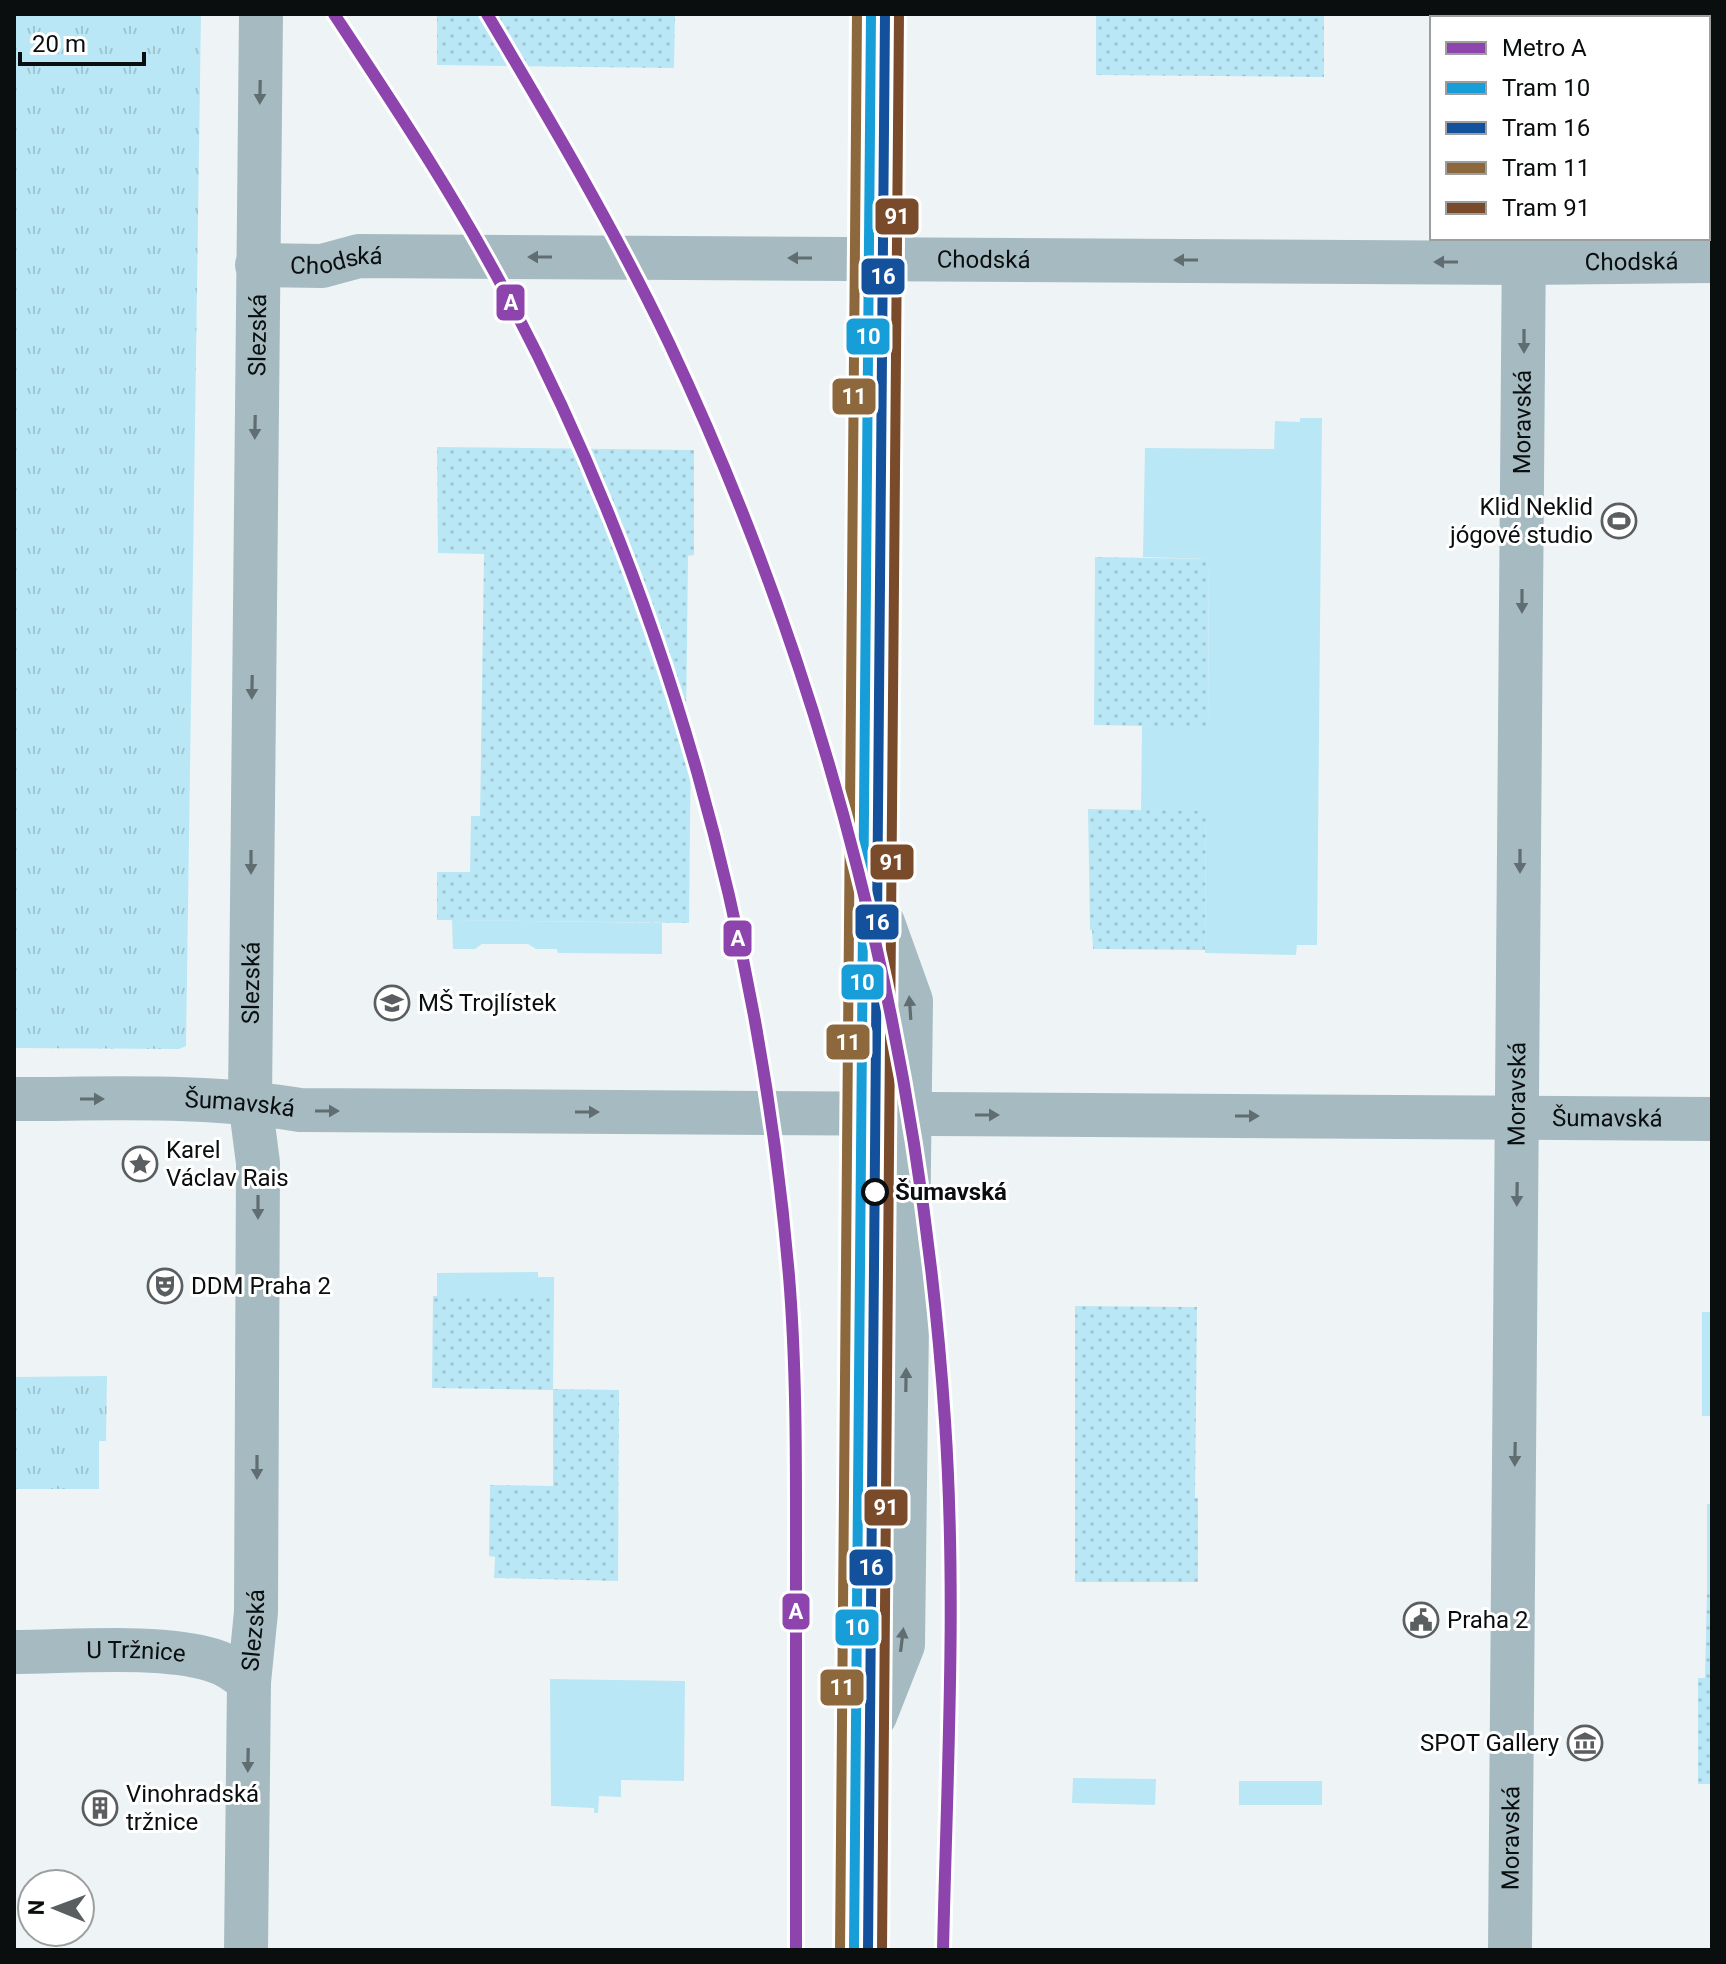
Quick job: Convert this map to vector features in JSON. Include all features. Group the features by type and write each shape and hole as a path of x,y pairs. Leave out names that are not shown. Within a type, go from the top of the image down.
{"street":[{"name":"Slezská","path":"246,1950 249,1682 256,1612 258,1179 250,1101 261,14"},
{"path":"864,1950 866,1739 890,1115 873,894 880,14"},
{"name":"Chodská","path":"257,265 322,266 359,256 878,258 1524,250 1712,261"},
{"name":"Moravská","path":"1510,1950 1524,250"},
{"name":"Šumavská","path":"14,1099 250,1101 300,1110 1712,1119"},
{"name":"U Tržnice","path":"14,1652 149,1651 195,1657 225,1665 249,1682"}],"green space":[{"path":"14,14 201,14 186,1046 179,1049 14,1048"},
{"path":"437,14 675,14 674,68 437,65"},
{"path":"1096,14 1324,14 1324,77 1096,75"},
{"path":"1300,418 1322,418 1317,945 1297,945 1296,955 1205,953 1206,812 1141,810 1142,726 1208,726 1209,559 1143,557 1145,448 1274,449 1275,421 1300,422"},
{"path":"437,447 694,450 694,555 688,556 686,725 691,725 689,923 437,920 437,872 470,872 471,816 480,816 484,554 438,553"},
{"path":"1095,557 1209,559 1208,727 1094,725"},
{"path":"1088,809 1206,811 1205,950 1093,949"},
{"path":"452,920 662,923 662,954 558,953 557,949 536,949 528,944 482,944 475,949 453,949"},
{"path":"538,1272 538,1277 554,1277 554,1296 437,1296 437,1273"},
{"path":"433,1296 554,1296 553,1389 619,1390 618,1581 494,1578 495,1557 489,1556 490,1485 553,1486 553,1390 432,1388"},
{"path":"1075,1306 1197,1307 1195,1498 1198,1498 1198,1582 1075,1582"},
{"path":"1702,1312 1712,1312 1712,1416 1702,1416"},
{"path":"107,1376 106,1441 99,1441 99,1489 14,1489 14,1377"},
{"path":"1712,1416 1712,1591 1707,1591 1707,1504 1710,1504"},
{"path":"1707,1591 1712,1591 1712,1784 1698,1784 1698,1678 1705,1678"},
{"path":"550,1679 685,1681 684,1781 621,1780 621,1797 599,1796 598,1813 594,1813 594,1808 551,1806"},
{"path":"1073,1778 1156,1779 1155,1805 1072,1803"},
{"path":"1239,1781 1322,1781 1322,1805 1239,1805"}],"metro line":[{"name":"A","path":"334,14 469,227 510,301 566,415 616,533 660,653 698,775 730,898 755,1023 775,1149 792,1313 796,1461 796,1950"},
{"name":"A","path":"487,14 627,259 669,343 726,471 776,602 820,735 858,869 889,1005 914,1143 933,1281 945,1421 951,1619 943,1950"}],"tram line":[{"name":"11","path":"840,1950 857,14"},
{"name":"10","path":"854,1950 871,14"},
{"name":"16","path":"868,1950 885,14"},
{"name":"91","path":"882,1950 899,14"}],"place":[{"name":"Klid Neklid jógové studio","path":"1619,521"},
{"name":"MŠ Trojlístek","path":"392,1003"},
{"name":"Karel Václav Rais","path":"140,1164"},
{"name":"Šumavská","path":"875,1192"},
{"name":"DDM Praha 2","path":"165,1286"},
{"name":"Praha 2","path":"1421,1620"},
{"name":"SPOT Gallery","path":"1585,1743"},
{"name":"Vinohradská tržnice","path":"100,1808"}]}
